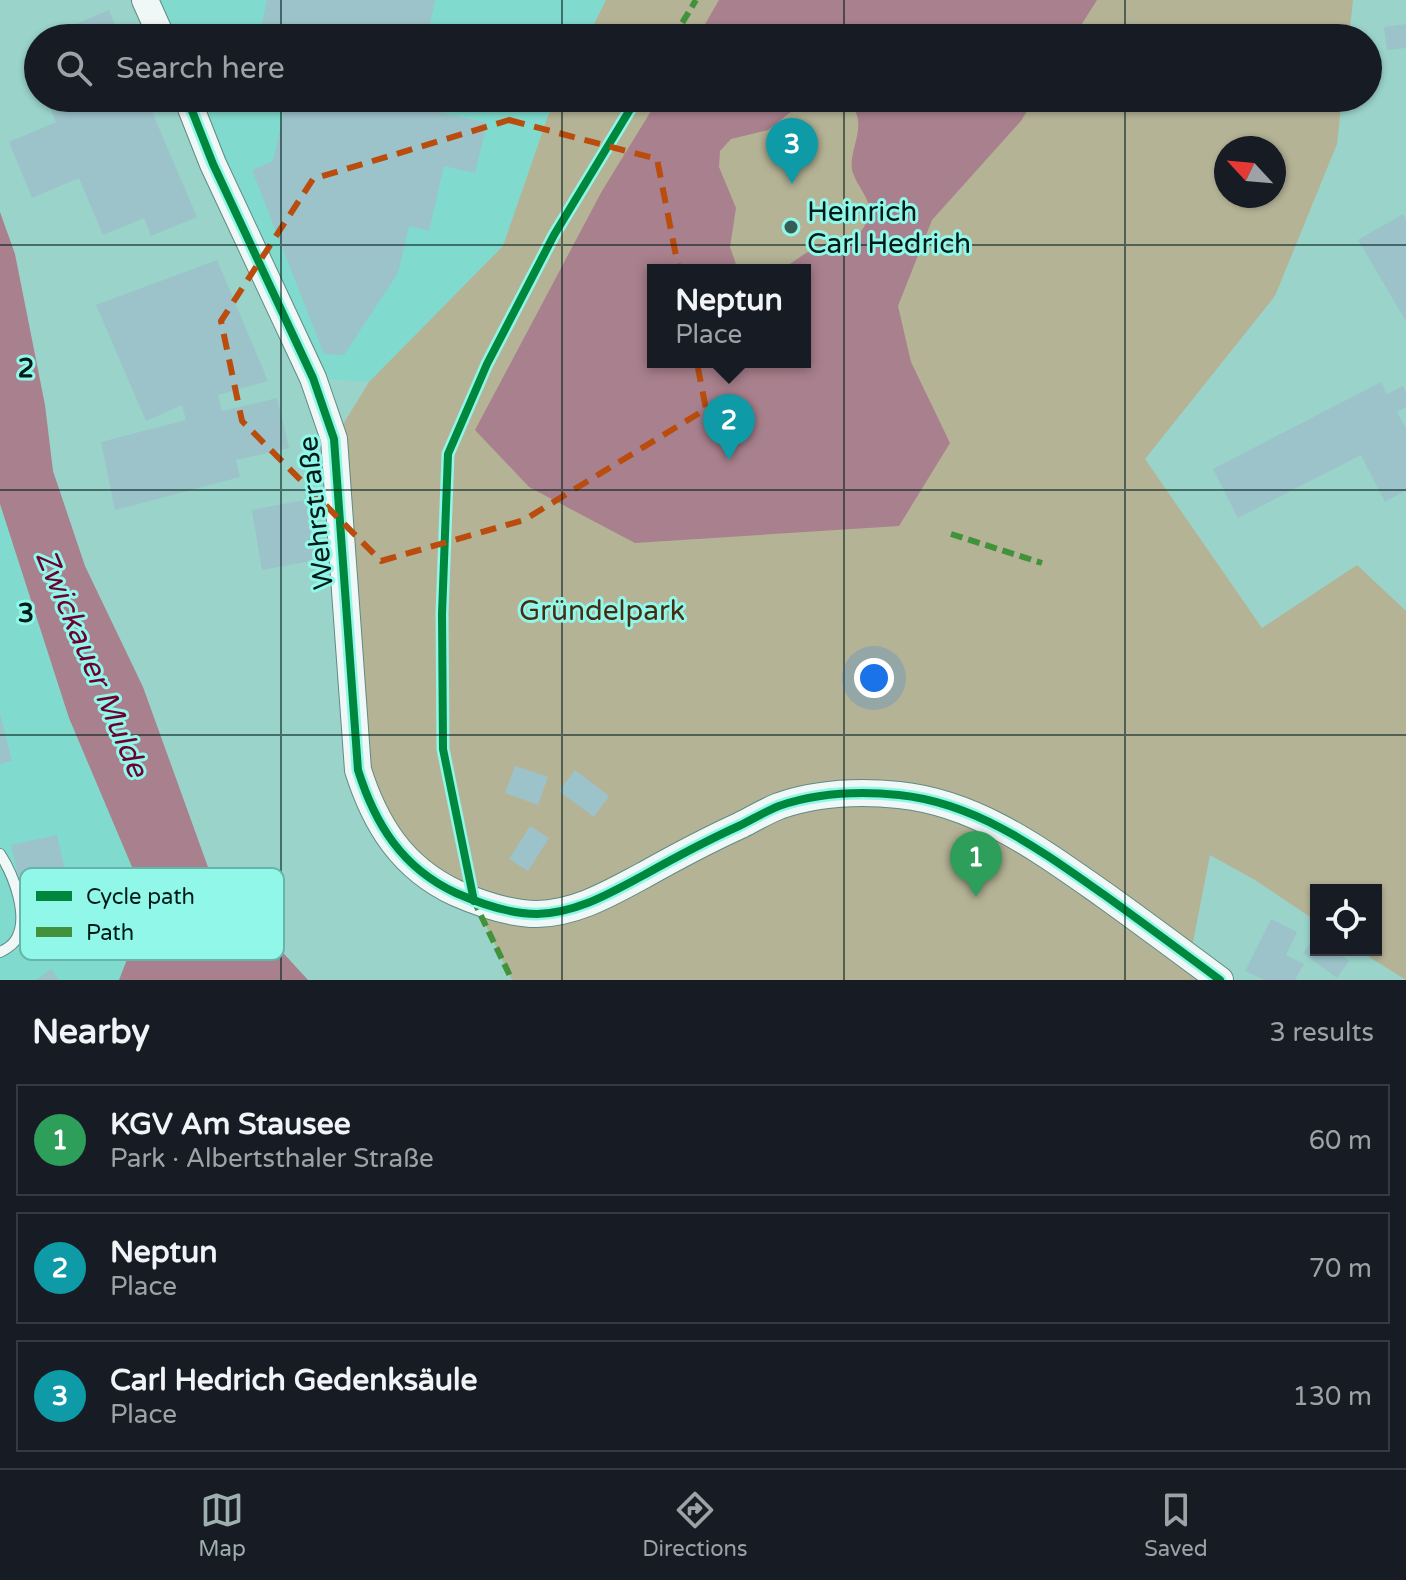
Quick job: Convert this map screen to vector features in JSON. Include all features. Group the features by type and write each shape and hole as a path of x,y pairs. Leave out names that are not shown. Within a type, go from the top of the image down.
{"street":[{"path":"145,0 156,24"},
{"name":"Wehrstraße","path":"193,112 213,164 313,378 334,439 358,770 368,803 397,851 418,871 440,886 474,901 506,911 538,914 595,902 694,847 779,806 844,793 899,795 943,803 1006,828 1220,980"}],"lane":[{"path":"0,854 9,869 20,909"},
{"path":"0,952 16,940 20,924"}],"highlighted area":[{"path":"509,120 657,159 706,409 524,520 381,561 242,421 221,321 313,179"}],"shaded area":[{"path":"145,0 606,0 594,24 156,24"},
{"path":"193,112 550,112 503,246 369,382 313,378"},
{"path":"0,504 69,718 132,868 20,868 20,960 127,960 119,980 0,980"}],"green space":[{"path":"606,0 1353,0 1350,24 594,24"},
{"name":"Gründelpark","path":"550,112 1340,112 1337,144 1275,296 1145,459 1262,628 1357,565 1406,611 1406,980 1368,956 1382,956 1382,884 1310,884 1310,917 1255,880 1210,855 1190,957 1220,980 512,980 474,901 440,886 368,803 334,439 369,382 503,246"}],"water":[{"path":"719,0 1097,0 1082,24 705,24"},
{"path":"650,112 792,112 768,130 731,139 720,151 719,167 736,208 730,247 736,264 647,264 647,368 811,368 811,264 789,264 817,247 858,235 867,221 869,206 853,173 852,164 858,125 855,112 1026,112 932,220 898,306 911,362 950,443 899,526 635,543 529,487 475,430 602,191"},
{"name":"Zwickauer Mulde","path":"0,212 15,254 45,405 53,471 85,566 143,687 208,868 132,868 69,718 0,504"},
{"path":"284,954 308,980 119,980 127,960 284,960"}],"building":[{"path":"267,0 435,0 430,24 262,24"},
{"path":"109,10 115,24 76,24"},
{"path":"1406,24 1406,48 1387,50 1384,27"},
{"path":"52,112 152,112 197,217 151,236 144,218 103,235 79,178 32,198 9,142 56,122"},
{"path":"284,112 439,112 487,123 475,173 444,166 429,231 409,226 398,273 344,355 324,354 252,170 273,161"},
{"path":"1403,214 1406,219 1406,321 1358,240"},
{"path":"217,260 268,381 218,395 222,411 277,398 289,448 236,460 240,477 115,510 101,442 186,420 182,405 146,421 96,305"},
{"path":"1381,382 1387,394 1403,386 1406,392 1406,407 1397,412 1406,428 1406,490 1385,502 1361,455 1238,518 1213,469"},
{"path":"310,499 321,559 262,570 252,510"},
{"path":"0,713 12,761 0,764"},
{"path":"515,766 548,777 538,805 505,793"},
{"path":"575,770 609,796 594,817 559,791"},
{"path":"530,826 549,838 528,871 509,859"},
{"path":"57,835 64,868 20,868 20,883 11,845"},
{"path":"1271,919 1297,932 1286,955 1304,964 1295,980 1264,980 1245,971"},
{"path":"1310,944 1310,956 1342,956 1349,961 1337,978 1303,953"},
{"path":"51,969 59,980 36,980"}],"marked path":[{"path":"681,24 696,0"},
{"path":"951,534 1042,563"},
{"path":"473,899 512,980"}],"cycle path":[{"path":"193,112 213,164 313,378 334,439 358,770 382,826 420,871 456,893 485,904 516,912 552,913 606,895 779,806 838,794 899,795 955,808 1007,831 1079,877 1220,980"},
{"path":"474,901 443,749 442,614 448,454 487,364 554,235 629,112"}],"place":[{"name":"Carl Hedrich Gedenksäule","path":"792,184"},
{"name":"Heinrich Carl Hedrich","path":"791,227"},
{"name":"Neptun","path":"729,460"},
{"name":"KGV Am Stausee","path":"976,897"}]}
